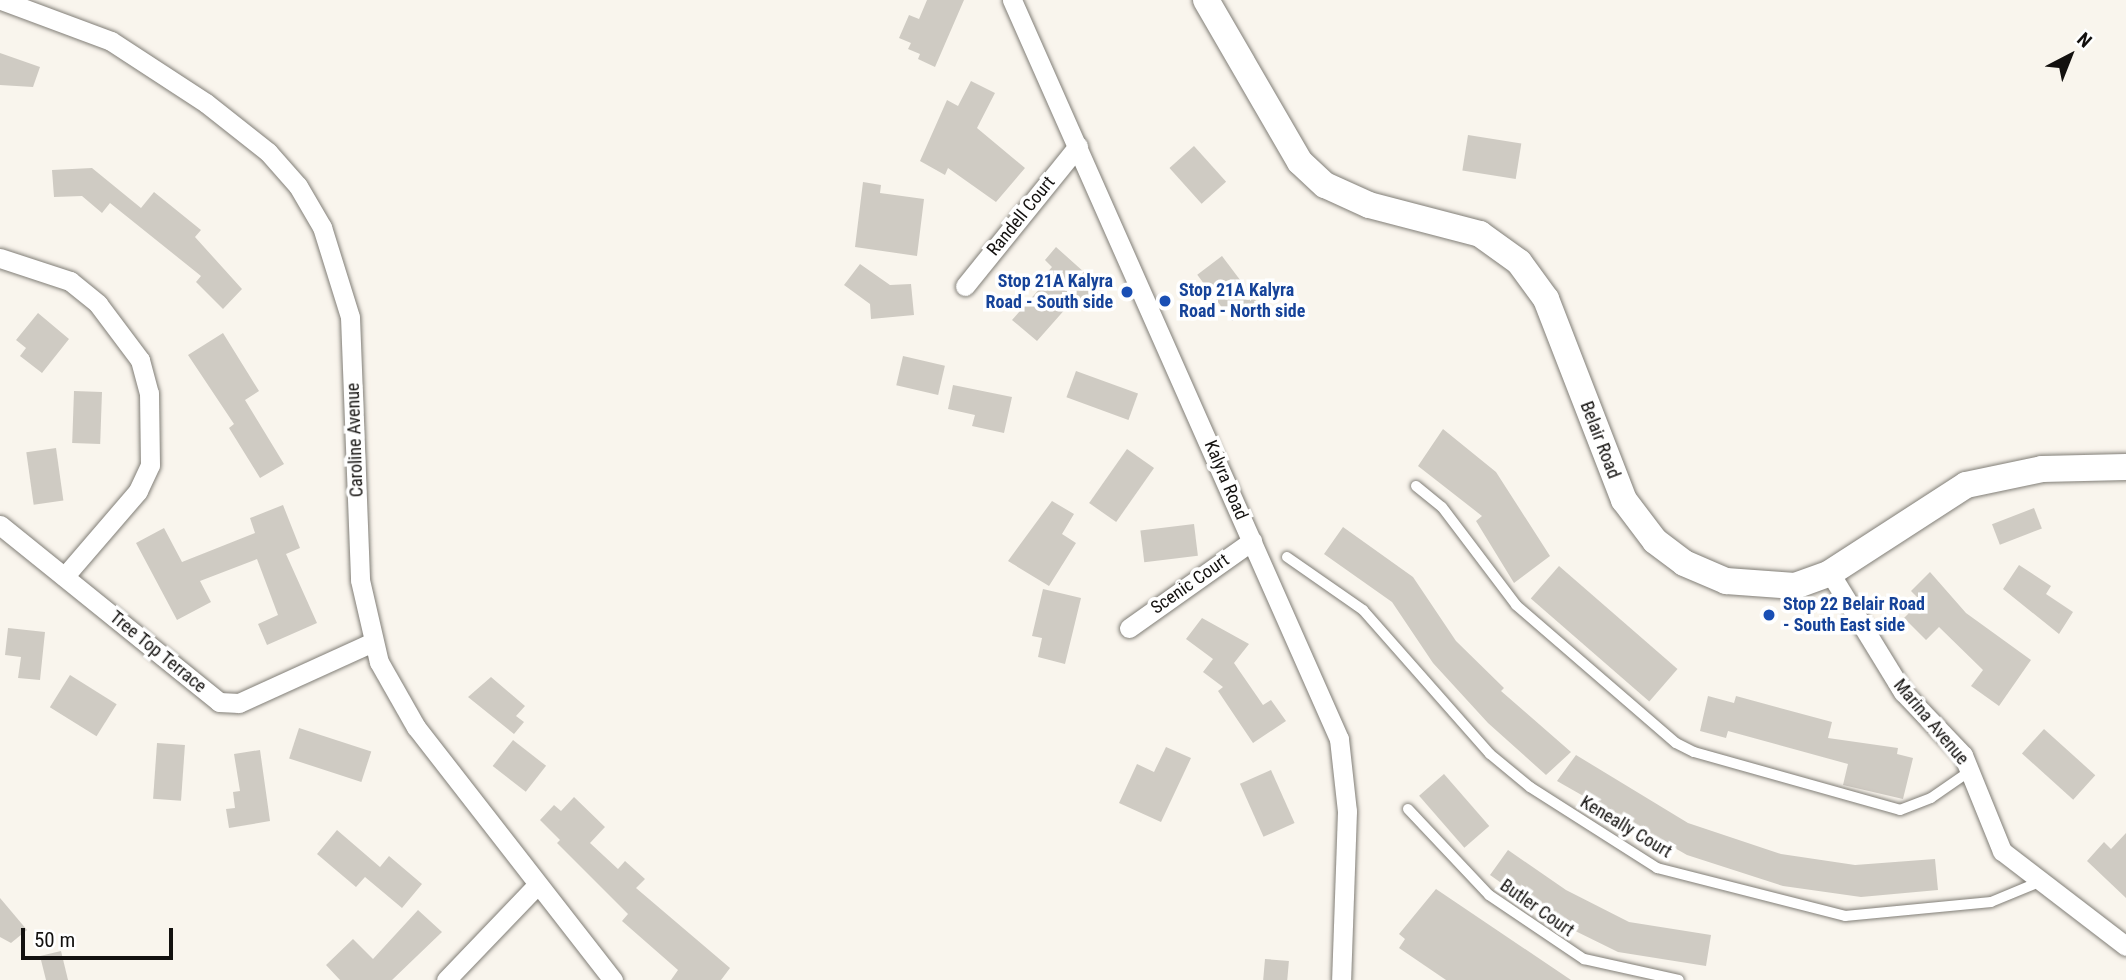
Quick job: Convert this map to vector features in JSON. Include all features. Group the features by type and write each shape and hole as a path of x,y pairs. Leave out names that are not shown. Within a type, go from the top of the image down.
{"main road":[{"name":"Belair Road","path":"1206,0 1300,162 1325,185 1368,205 1480,234 1519,262 1546,299 1624,500 1655,541 1684,564 1726,582 1795,586 1830,573 1966,485 2042,469 2126,467"}],"street":[{"name":"Caroline Avenue","path":"1,0 111,41 206,103 268,152 298,186 322,227 351,317 360,580 373,642 416,727 536,886 613,980"},
{"name":"Kalyra Road","path":"1012,0 1252,541 1343,760 1341,980"},
{"name":"Randell Court","path":"965,286 1078,146"},
{"path":"0,258 70,281 98,304 140,360 149,393 150,465 138,491 64,577"},
{"name":"Tree Top Terrace","path":"0,524 219,702 239,703 373,642"},
{"name":"Scenic Court","path":"1129,628 1252,541"},
{"name":"Marina Avenue","path":"1830,573 1903,692 1963,755 1971,771 1994,841 2039,882 2126,946"},
{"path":"446,980 536,886"}],"lane":[{"path":"1416,486 1443,507 1517,605 1693,752 1900,810 1931,799 1971,771"},
{"name":"Keneally Court","path":"1287,556 1363,610 1490,754 1531,787 1657,868 1845,916 1991,902 2039,882"},
{"name":"Butler Court","path":"1408,809 1489,895 1584,960 1679,980"}],"building":[{"path":"927,0 964,0 935,67 918,59 920,54 908,49 911,43 899,38 909,15 919,19"},
{"path":"0,53 40,67 33,87 0,85"},
{"path":"971,81 995,93 977,128 1025,168 996,202 948,168 945,175 920,161 947,100 958,106"},
{"path":"1468,135 1521,143 1516,179 1462,171"},
{"path":"1194,146 1226,182 1202,204 1169,168"},
{"path":"92,168 141,208 154,192 201,230 195,237 242,289 223,309 196,282 201,276 110,203 102,213 82,196 54,197 52,170"},
{"path":"863,182 881,185 880,193 924,199 917,256 855,247"},
{"path":"1056,247 1104,290 1088,309 1075,298 1037,341 1012,320 1049,278 1045,275 1052,267 1045,260"},
{"path":"1222,256 1257,302 1232,321 1197,275"},
{"path":"860,264 890,285 911,284 914,315 871,319 870,304 844,285"},
{"path":"38,313 69,339 42,373 20,356 26,348 16,340"},
{"path":"223,333 259,391 245,400 284,464 260,478 229,428 234,424 188,355"},
{"path":"903,356 945,366 938,395 896,385"},
{"path":"1076,371 1138,394 1128,420 1066,397"},
{"path":"953,385 1012,397 1004,433 972,426 975,415 948,409"},
{"path":"74,391 102,392 100,444 72,443"},
{"path":"1443,429 1496,472 1550,556 1514,583 1476,521 1482,516 1418,466"},
{"path":"56,448 63,500 34,505 26,452"},
{"path":"1127,449 1154,468 1116,522 1089,503"},
{"path":"1052,501 1074,514 1062,534 1076,543 1049,586 1008,561"},
{"path":"283,505 300,548 286,554 317,623 267,645 258,624 278,615 257,559 200,581 211,602 177,620 136,543 164,528 182,562 255,533 250,518"},
{"path":"2034,508 2042,529 2000,545 1992,524"},
{"path":"1194,524 1198,556 1144,562 1140,531"},
{"path":"1343,527 1413,577 1456,641 1504,688 1501,691 1571,752 1546,775 1488,723 1433,663 1392,602 1324,554"},
{"path":"2019,565 2051,586 2046,594 2073,612 2059,634 2003,589"},
{"path":"1559,566 1677,669 1649,701 1531,598"},
{"path":"1930,572 1966,613 2031,660 1999,706 1971,686 1983,670 1939,627 1926,640 1904,618 1921,601 1911,591"},
{"path":"1043,589 1081,598 1065,664 1038,657 1042,638 1032,636"},
{"path":"1202,618 1249,644 1234,663 1263,705 1271,700 1286,721 1253,743 1218,691 1223,687 1203,672 1213,659 1186,639"},
{"path":"8,628 45,632 40,680 18,678 21,657 5,655"},
{"path":"70,675 117,704 97,736 50,707"},
{"path":"491,677 525,706 516,716 524,722 514,734 468,697"},
{"path":"1708,696 1734,703 1736,696 1832,722 1828,738 1898,748 1897,754 1913,758 1903,799 1843,785 1848,764 1728,731 1726,738 1700,731"},
{"path":"299,728 371,751 361,782 289,758"},
{"path":"2044,729 2095,775 2073,800 2022,754"},
{"path":"513,740 546,766 526,792 493,766"},
{"path":"157,743 185,745 181,801 153,799"},
{"path":"1166,747 1191,758 1161,822 1119,803 1137,764 1154,772"},
{"path":"260,750 270,821 229,828 226,809 235,808 233,792 240,791 234,754"},
{"path":"1576,755 1688,823 1781,854 1855,865 1935,859 1938,890 1861,897 1783,886 1687,855 1557,781"},
{"path":"1271,770 1295,823 1264,837 1240,784"},
{"path":"1444,774 1489,826 1464,848 1419,796"},
{"path":"574,797 605,827 590,843 618,869 625,861 645,879 636,888 730,968 721,980 671,980 678,970 622,921 628,914 557,843 560,840 540,820 554,805 561,811"},
{"path":"337,830 380,867 389,856 422,884 402,908 365,877 356,887 317,854"},
{"path":"2126,833 2126,898 2087,861 2104,842 2111,849"},
{"path":"1508,850 1566,890 1629,922 1711,935 1706,966 1618,952 1555,921 1490,875"},
{"path":"1436,889 1571,980 1446,980 1399,948 1405,939 1399,934"},
{"path":"0,898 27,930 11,943 0,937"},
{"path":"418,910 442,932 392,980 340,980 326,965 353,939 373,959"},
{"path":"61,951 68,980 46,980 40,956"},
{"path":"1265,959 1289,961 1287,980 1263,980"}],"place":[{"name":"Stop 21A Kalyra Road - South side","path":"1127,292"},
{"name":"Stop 21A Kalyra Road - North side","path":"1165,301"},
{"name":"Stop 22 Belair Road - South East side","path":"1769,615"}]}
